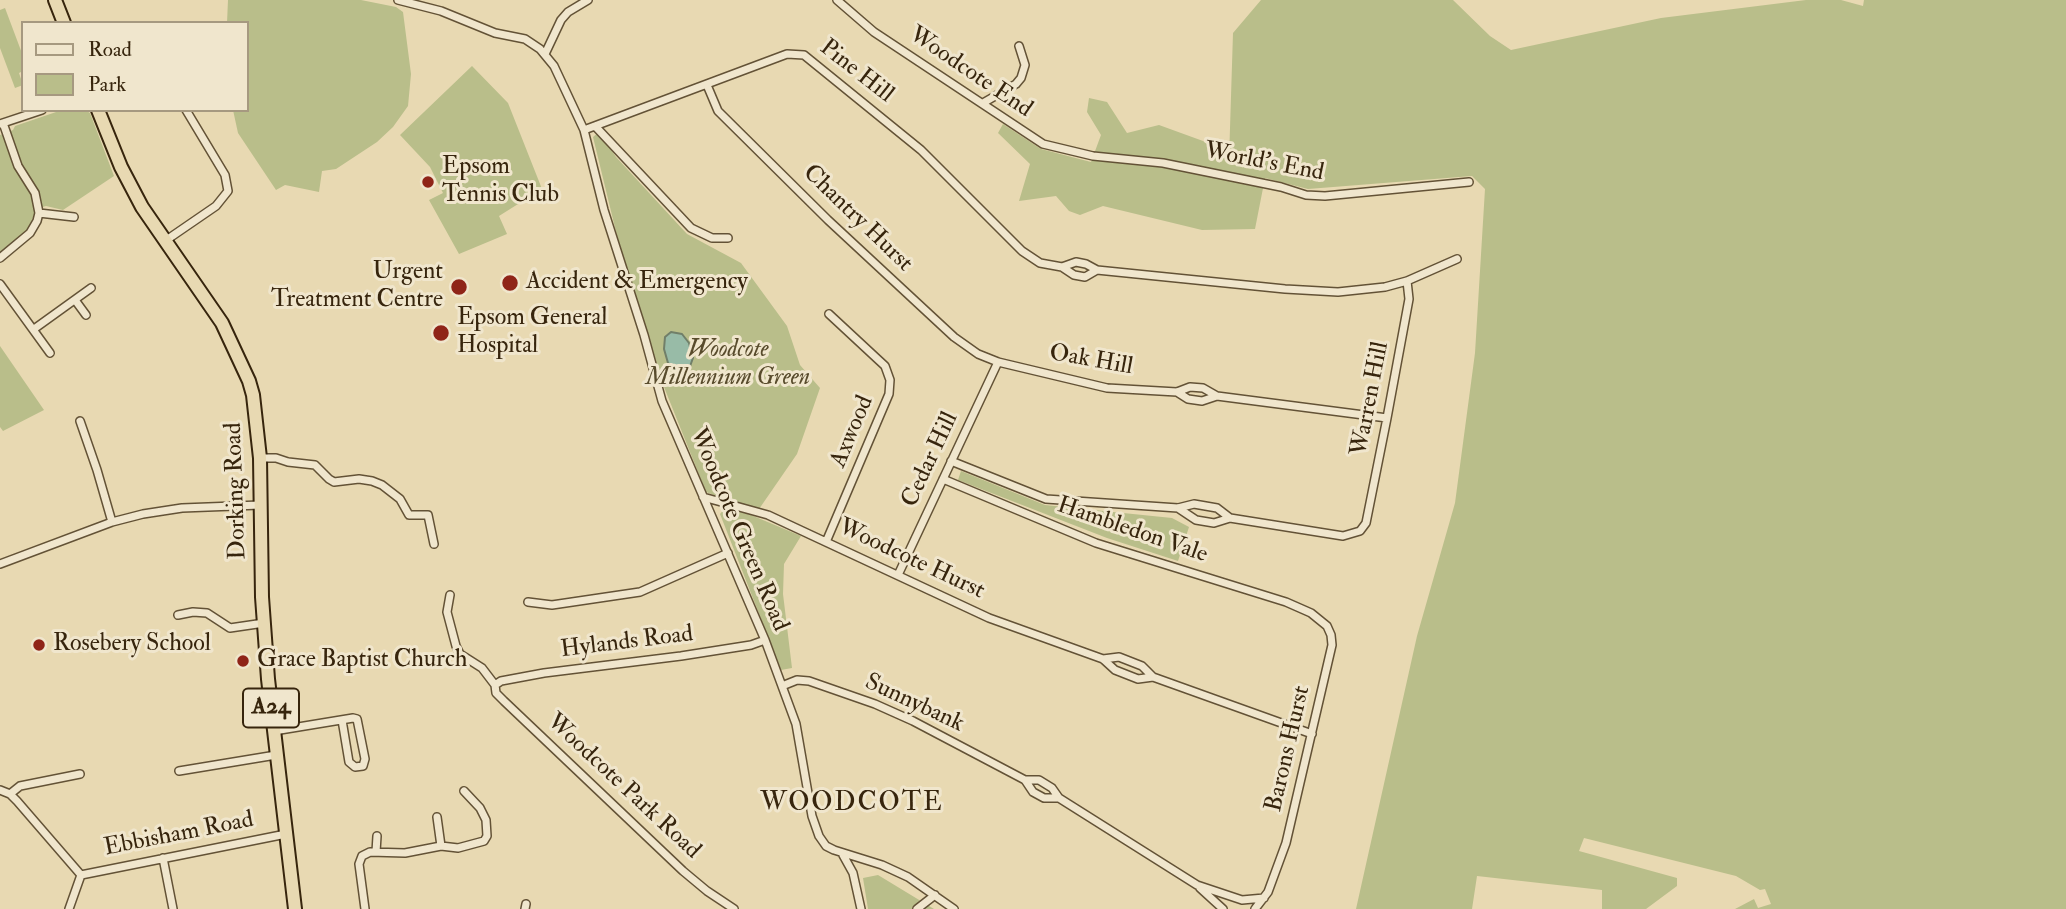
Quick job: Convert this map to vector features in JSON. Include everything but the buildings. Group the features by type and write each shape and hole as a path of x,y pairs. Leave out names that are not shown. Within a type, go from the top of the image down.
{"highway":[{"path":"55,0 63,21"},
{"name":"Dorking Road","path":"98,112 121,167 142,207 222,323 253,395 260,458 264,623 273,731 295,909"}],"street":[{"path":"398,0 441,11 495,33 525,39 545,54 555,31 568,12 587,0"},
{"name":"Woodcote End","path":"837,0 874,32 1043,144 1093,156"},
{"path":"982,103 1016,84 1021,78 1025,65 1019,46"},
{"name":"Woodcote Green Road","path":"545,54 566,90 584,130 604,210 663,401 765,640 796,724 814,824 826,846 843,855"},
{"name":"Pine Hill","path":"584,130 787,54 804,55 921,150 1022,251 1041,263 1062,267 1074,275 1085,276 1097,270"},
{"name":"Chantry Hurst","path":"707,85 718,111 828,220 954,337 978,354 998,362"},
{"path":"0,258 30,233 39,213 35,193 18,166 1,123 36,112"},
{"path":"165,241 215,206 228,191 225,176 187,112"},
{"path":"596,126 607,141 691,228 712,238 728,238"},
{"name":"World's End","path":"1093,156 1163,163 1281,187 1306,195 1469,182"},
{"path":"39,213 74,217"},
{"name":"Pine Hill","path":"1062,267 1076,262 1097,270 1338,292 1385,287 1407,281 1457,260"},
{"name":"Warren Hill","path":"1230,518 1343,536 1360,531 1366,523 1409,299 1407,281"},
{"path":"0,284 50,352"},
{"path":"34,329 91,288"},
{"path":"75,300 86,315"},
{"name":"Axwood","path":"826,542 890,394 890,380 885,366 829,314"},
{"name":"Oak Hill","path":"998,362 1087,385 1177,392 1190,387 1203,388 1217,396 1387,418"},
{"name":"Cedar Hill","path":"898,575 998,362"},
{"path":"80,421 112,522"},
{"path":"260,458 276,458 315,466 334,482 359,479 382,485 400,499 409,516 428,515 434,544"},
{"path":"951,461 1046,499 1178,508 1194,504 1216,509 1230,518"},
{"name":"Hambledon Vale","path":"943,479 1096,543 1265,595 1311,613"},
{"name":"Woodcote Hurst","path":"704,497 768,515 989,618 1103,659 1115,670 1138,678 1153,677 1312,734"},
{"path":"0,564 112,522 142,514 182,508 260,505"},
{"path":"1178,508 1196,520 1214,523 1230,518"},
{"path":"528,602 552,605 640,592 728,553"},
{"name":"Woodcote Park Road","path":"450,595 447,612 457,650 462,656 482,668 495,685 496,693 647,837 707,891 734,909"},
{"path":"178,615 206,613 230,628 264,623"},
{"name":"Barons Hurst","path":"1264,898 1286,843 1332,645 1327,626 1311,613"},
{"name":"Hylands Road","path":"495,685 505,680 704,653 765,640"},
{"name":"Woodcote Hurst","path":"1103,659 1119,657 1142,666 1153,677"},
{"name":"Sunnybank","path":"782,685 797,680 809,681 875,704 935,732 1025,780 1039,780 1052,788 1059,798 1197,885 1242,900 1264,898"},
{"path":"273,731 353,718 359,722 365,759 363,766 355,767 349,762 342,720"},
{"path":"178,771 276,755"},
{"path":"10,794 20,786 80,774"},
{"name":"Sunnybank","path":"1025,780 1033,792 1044,798 1059,798"},
{"name":"Ebbisham Road","path":"0,790 10,794 80,875"},
{"path":"365,909 360,860 366,853 405,853 442,846 458,848 479,843 486,836 484,814 464,791"},
{"path":"438,817 442,846"},
{"name":"Ebbisham Road","path":"80,875 286,834"},
{"path":"376,852 377,836"},
{"path":"843,855 908,877 954,909"},
{"path":"843,855 853,873 861,909"},
{"path":"163,858 173,909"},
{"name":"Ebbisham Road","path":"69,909 80,875"},
{"name":"Sunnybank","path":"1197,885 1223,909"},
{"path":"917,909 934,894"},
{"path":"1255,909 1264,898"}],"green space":[{"path":"228,0 361,0 396,7 403,12 411,74 408,106 393,127 377,142 336,169 322,171 319,192 285,185 276,190 238,133 233,112 248,112 248,21 227,21"},
{"path":"1261,0 1453,0 1490,36 1511,50 1661,18 1806,0 1841,0 1863,6 1864,0 2066,0 2066,909 1735,909 1754,899 1758,908 1771,904 1765,889 1760,890 1736,876 1584,838 1579,851 1677,878 1677,886 1646,909 1602,909 1602,890 1477,876 1472,909 1356,909 1417,636 1455,503 1475,353 1485,189 1472,176 1308,189 1265,178 1255,229 1202,230 1103,206 1080,215 1069,211 1056,196 1019,201 1030,164 998,133 1003,124 1041,149 1091,162 1101,135 1087,112 1089,98 1107,102 1127,133 1159,125 1203,141 1229,160 1233,33"},
{"path":"5,8 21,51 21,86 15,88 0,48 0,10"},
{"path":"472,66 508,103 542,189 499,216 507,234 459,254 429,200 443,193 430,167 400,135"},
{"path":"56,112 88,112 114,176 63,210 46,206 36,209 28,231 0,253 0,135 13,130 15,126"},
{"name":"Woodcote Millennium Green","path":"599,132 616,157 687,234 741,263 787,326 800,365 820,388 797,454 757,512 706,492 664,387 618,240 593,137"},
{"path":"0,346 44,410 3,431 0,427"},
{"path":"961,471 1045,505 1172,518 1189,527 1178,561 1107,538 958,480"},
{"path":"726,507 801,536 784,564 783,594 792,668 781,670 720,514"},
{"path":"878,875 934,909 868,909 863,878"}],"shaded area":[{"path":"671,332 682,334 689,343 693,358 689,369 678,372 668,363 664,349 665,337"}],"place":[{"name":"Epsom Tennis Club","path":"428,182"},
{"name":"Accident & Emergency","path":"510,283"},
{"name":"Urgent Treatment Centre","path":"459,287"},
{"name":"Epsom General Hospital","path":"441,333"},
{"name":"Rosebery School","path":"39,645"},
{"name":"Grace Baptist Church","path":"243,661"}],"district":[{"name":"WOODCOTE","path":"852,804"}]}
